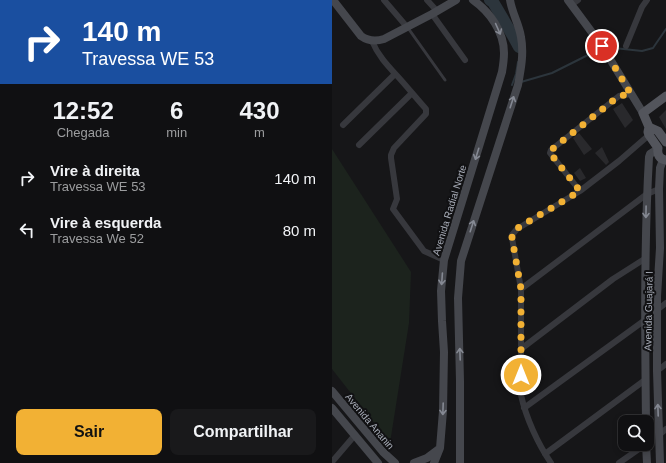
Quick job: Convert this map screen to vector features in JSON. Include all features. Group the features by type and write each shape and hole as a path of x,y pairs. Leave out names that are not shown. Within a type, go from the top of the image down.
{"main road":[{"path":"333,0 361,36 372,41 384,39 456,0"},
{"name":"Avenida Radial Norte","path":"434,463 440,448 443,411 444,352 441,291 444,260 502,72 504,52 502,39 496,25 489,14 473,0"},
{"path":"460,463 458,298 461,261 518,85 522,55 521,35 510,0"},
{"path":"573,2 643,113 649,131 658,149 658,154 660,158 665,160"},
{"path":"643,113 666,96"},
{"path":"649,131 658,131 666,142 660,145 658,149"},
{"name":"Avenida Guajará I","path":"646,415 645,320 647,194 649,157 650,154 658,149"},
{"name":"Avenida Guajará I","path":"660,463 657,371 657,296 663,245 659,189 660,168 665,160"},
{"name":"Avenida Ananin","path":"332,392 389,459 395,463"},
{"name":"Avenida Ananin","path":"333,413 355,435 375,462"},
{"path":"414,463 427,458 440,448"},
{"path":"646,451 647,463"}],"street":[{"path":"384,0 407,27"},
{"path":"427,0 465,60"},
{"path":"626,46 642,8 647,0"},
{"path":"372,41 379,56 427,111 426,114 394,148 391,155 397,199 392,209 424,251 444,260"},
{"path":"343,125 395,74"},
{"path":"359,145 412,93"},
{"path":"580,191 550,153 551,150 619,96 631,94"},
{"path":"551,463 538,442 524,408 521,395 521,289 512,243 512,234 516,229 580,191 649,131"},
{"path":"521,289 647,194 659,189"},
{"path":"521,349 613,279 646,258"},
{"path":"658,310 666,303"},
{"path":"524,408 645,320"},
{"path":"657,371 666,364"},
{"path":"545,454 645,380"},
{"path":"659,435 666,430"},
{"path":"332,462 355,435"},
{"path":"619,463 636,451"}],"lane":[{"path":"407,27 445,80"}],"shaded area":[{"path":"332,149 411,272 409,323 390,443 332,369"}],"building":[{"path":"622,103 633,120 625,128 613,109"},
{"path":"666,110 666,129 659,117"},
{"path":"579,133 592,149 584,155 573,138"},
{"path":"602,147 609,162 606,165 595,153"},
{"path":"580,168 586,178 580,181 574,173"}],"waterway":[{"path":"490,0 493,2 519,47"},
{"path":"614,48 642,51 653,48 666,29"},
{"path":"521,82 552,73 596,51"},
{"path":"512,85 518,62"}],"route":[{"path":"521,375 521,289 512,243 512,234 516,229 580,191 550,153 551,150 619,96 631,94 602,46"}]}
